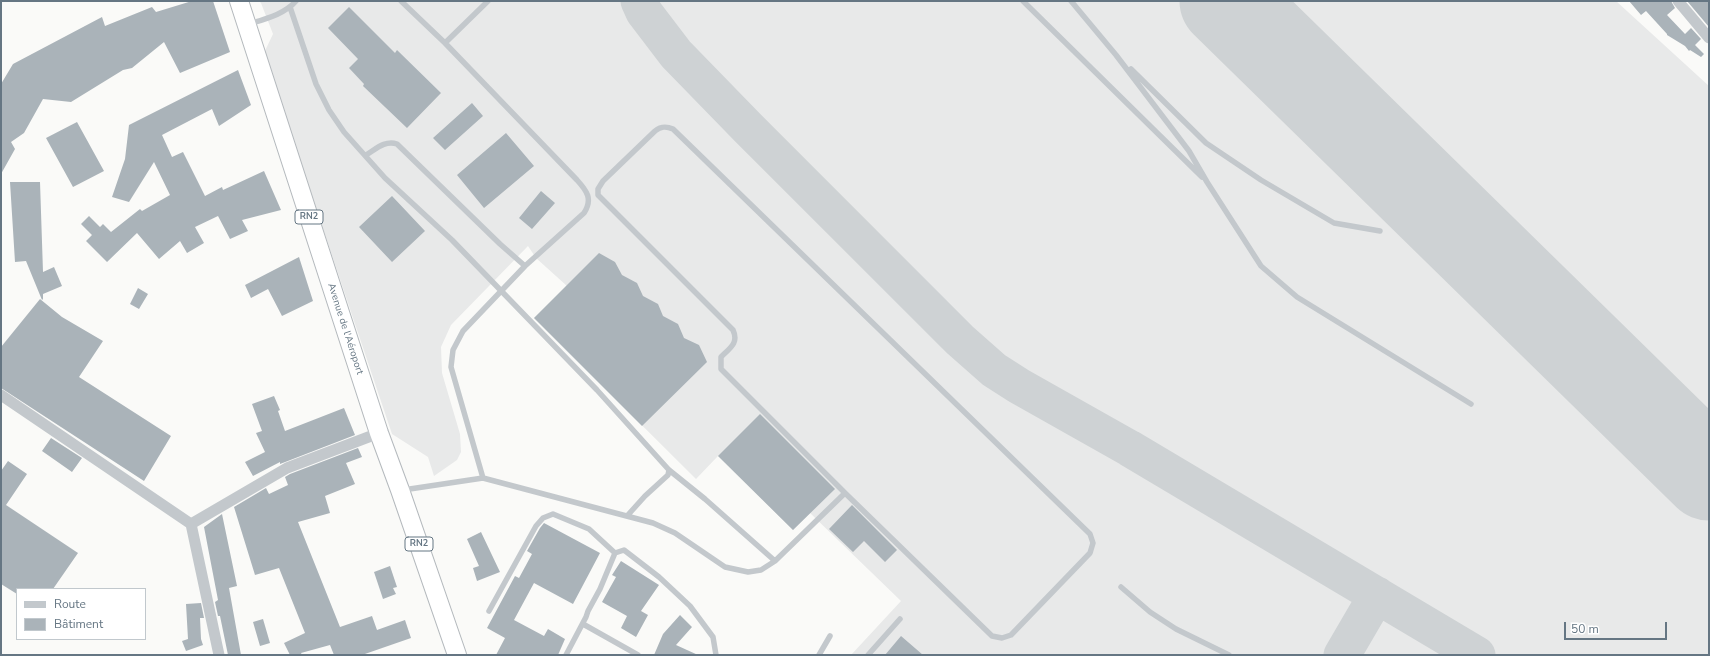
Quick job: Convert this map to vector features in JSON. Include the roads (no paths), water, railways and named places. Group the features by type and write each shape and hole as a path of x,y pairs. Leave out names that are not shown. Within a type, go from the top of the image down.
{"highway":[{"name":"Avenue de l'Aéroport","path":"239,1 379,433 457,655"}],"street":[{"path":"1678,1 1709,38"},
{"path":"1,395 191,524 218,655"},
{"path":"191,524 287,468 379,433"}],"lane":[{"path":"247,25 267,19 290,7 296,1"},
{"path":"401,1 445,43 585,189 588,197 588,206 584,213 525,266 502,292 462,331 452,350 450,367 483,478"},
{"path":"445,43 488,1"},
{"path":"1023,1 1206,182"},
{"path":"1071,1 1116,55 1189,151 1206,182 1261,266 1297,297 1471,404"},
{"path":"290,7 319,90 329,110 344,132 385,178 452,240 597,390 669,470 706,499 775,561"},
{"path":"1116,55 1206,143 1261,180 1334,223 1380,231"},
{"path":"667,126 673,129 1090,534 1093,543 1090,553 1011,635 1002,638 992,636 845,493 721,369 721,357 734,343 736,337 734,330 598,195 598,189 603,182 660,128 667,126"},
{"path":"366,155 384,144 390,142 397,144 525,266"},
{"path":"627,516 645,496 668,475 669,470"},
{"path":"400,490 483,478 654,523 674,533 725,567 748,572 761,570 775,561 845,493"},
{"path":"489,611 517,558 536,526 543,518 553,514 589,529 616,553"},
{"path":"566,655 583,624 616,553 624,550 659,577 690,606 713,637 716,655"},
{"path":"1121,587 1150,612 1176,629 1229,655"},
{"path":"868,655 900,619"},
{"path":"583,624 638,655"},
{"path":"819,655 830,636"}]}
